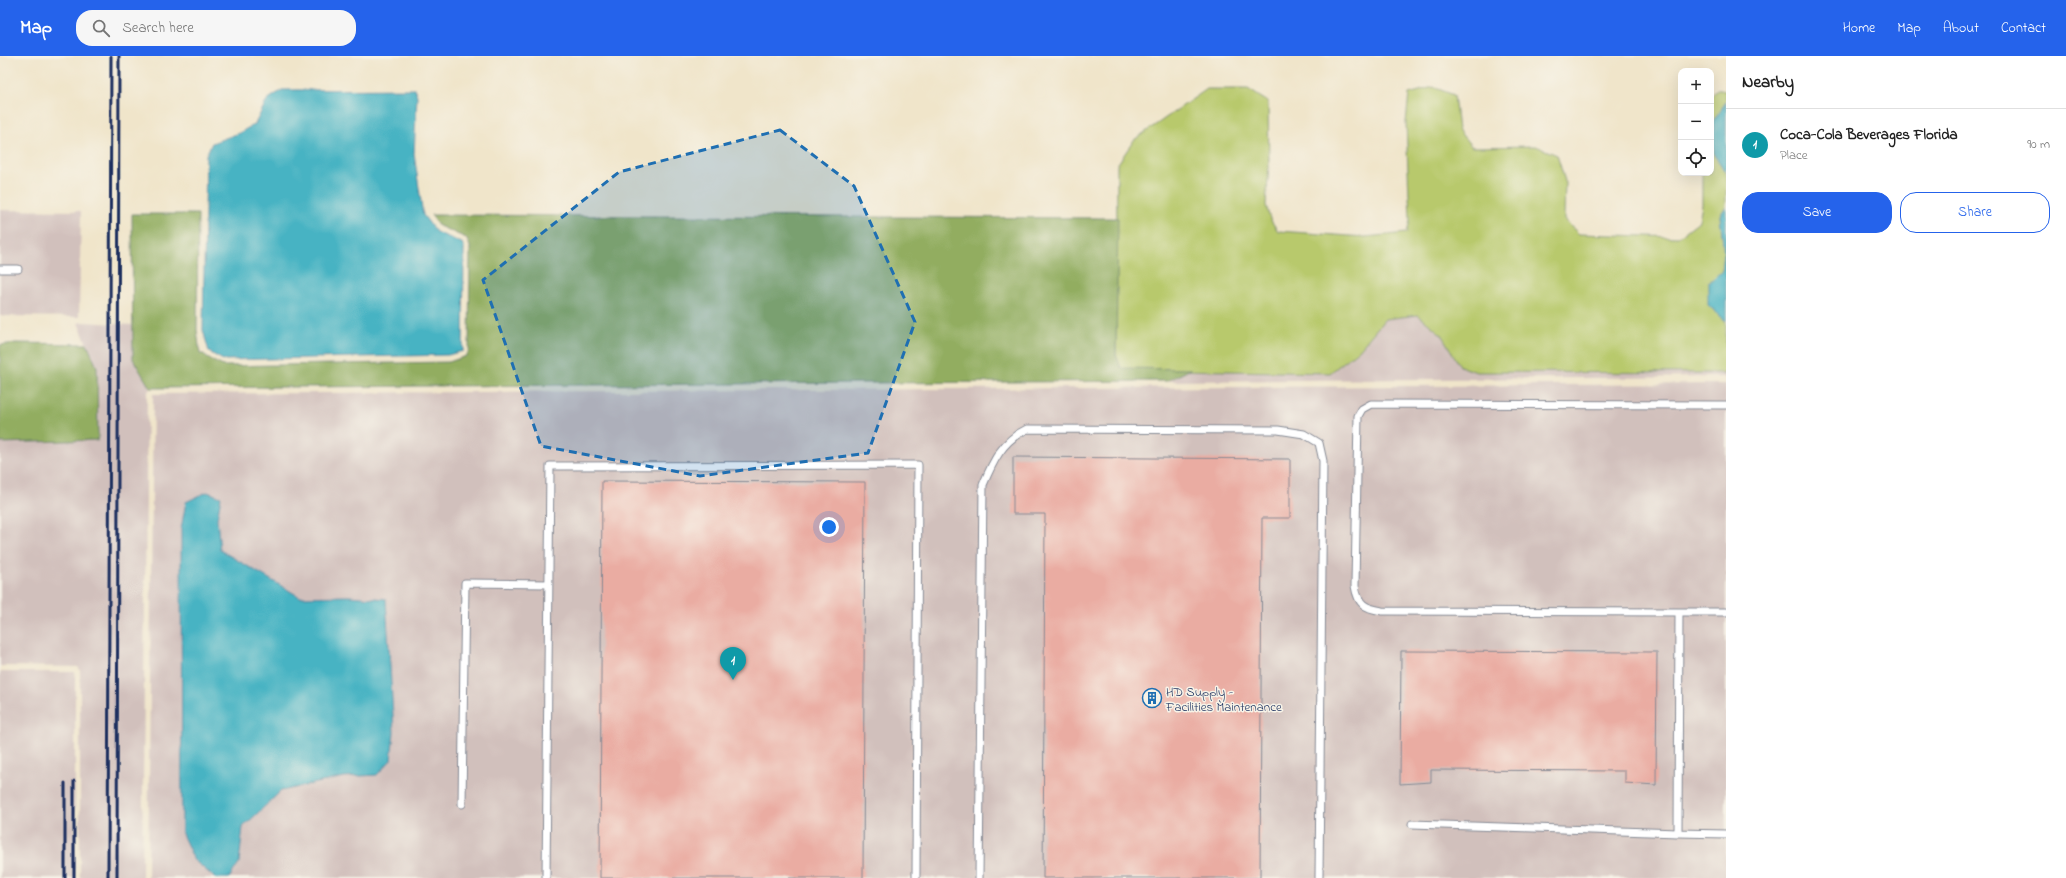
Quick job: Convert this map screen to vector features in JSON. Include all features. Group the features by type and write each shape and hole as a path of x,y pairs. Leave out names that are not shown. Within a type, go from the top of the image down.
{"lane":[{"path":"0,269 18,269"},
{"path":"1726,405 1371,404 1362,409 1358,416 1355,586 1357,598 1367,608 1382,611 1726,612"},
{"path":"978,878 983,485 996,457 1008,441 1027,429 1043,429 1278,430 1304,434 1319,443 1323,461 1319,878"},
{"path":"546,878 550,466 918,465 916,878"},
{"path":"462,804 466,583 549,584"},
{"path":"1678,833 1679,612"},
{"path":"1412,824 1726,834"}],"highlighted area":[{"path":"780,130 854,186 915,322 868,453 700,476 541,446 483,280 619,172"}],"shaded area":[{"path":"0,210 81,211 79,317 0,316"},
{"path":"1418,315 1441,334 1460,366 1476,372 1726,373 1726,377 1167,381 1191,369 1330,373 1359,350 1385,319"},
{"path":"78,323 133,325 133,359 150,388 147,394 142,878 80,878 80,670 78,667 0,666 0,443 98,440 97,367"},
{"path":"1726,384 1726,878 148,878 153,394"},
{"path":"0,672 75,672 75,878 0,878"}],"green space":[{"path":"1433,87 1454,95 1458,130 1472,147 1536,146 1557,155 1565,181 1564,220 1579,234 1678,237 1699,221 1702,205 1702,176 1714,176 1714,155 1726,172 1726,207 1720,215 1724,254 1722,271 1708,305 1726,321 1726,373 1476,372 1460,366 1441,334 1418,315 1385,319 1359,350 1330,373 1121,369 1116,355 1117,165 1134,140 1207,89 1248,89 1268,102 1269,165 1266,205 1270,219 1278,231 1365,237 1407,233 1410,220 1406,122 1409,94"},
{"path":"1717,90 1726,90 1726,102 1714,120 1714,93"},
{"path":"132,214 198,214 197,330 200,354 204,354 207,358 223,366 449,362 466,356 469,351 470,246 466,238 439,226 431,215 1118,218 1116,355 1121,368 1191,369 1167,381 150,388 133,359"},
{"path":"16,343 87,344 97,367 98,440 0,443 0,345"}],"water":[{"path":"415,89 417,96 414,154 423,215 436,232 462,243 464,248 463,351 448,355 223,360 209,352 203,330 206,155 212,143 239,133 255,124 267,100 282,90"},
{"path":"1726,102 1726,172 1714,155 1714,120"},
{"path":"1726,207 1726,321 1708,305 1708,283 1722,271 1724,254 1720,215"},
{"path":"207,492 221,497 217,519 220,550 300,597 349,596 386,599 394,732 391,760 377,775 344,777 281,791 243,827 239,863 229,878 215,878 194,860 182,834 181,529 186,502"}],"building":[{"name":"HD Supply - Facilities Maintenance","path":"1013,457 1290,459 1290,518 1262,518 1260,878 1043,878 1045,514 1013,514"},
{"path":"602,481 865,482 863,878 600,878"},
{"path":"1401,651 1657,652 1656,785 1625,783 1625,771 1431,770 1431,782 1400,784"}],"railway":[{"path":"108,878 111,56"},
{"path":"117,878 119,56"},
{"path":"74,781 74,878"},
{"path":"65,783 65,878"}],"place":[{"name":"Coca-Cola Beverages Florida","path":"733,680"},
{"name":"HD Supply - Facilities Maintenance","path":"1152,698"}]}
